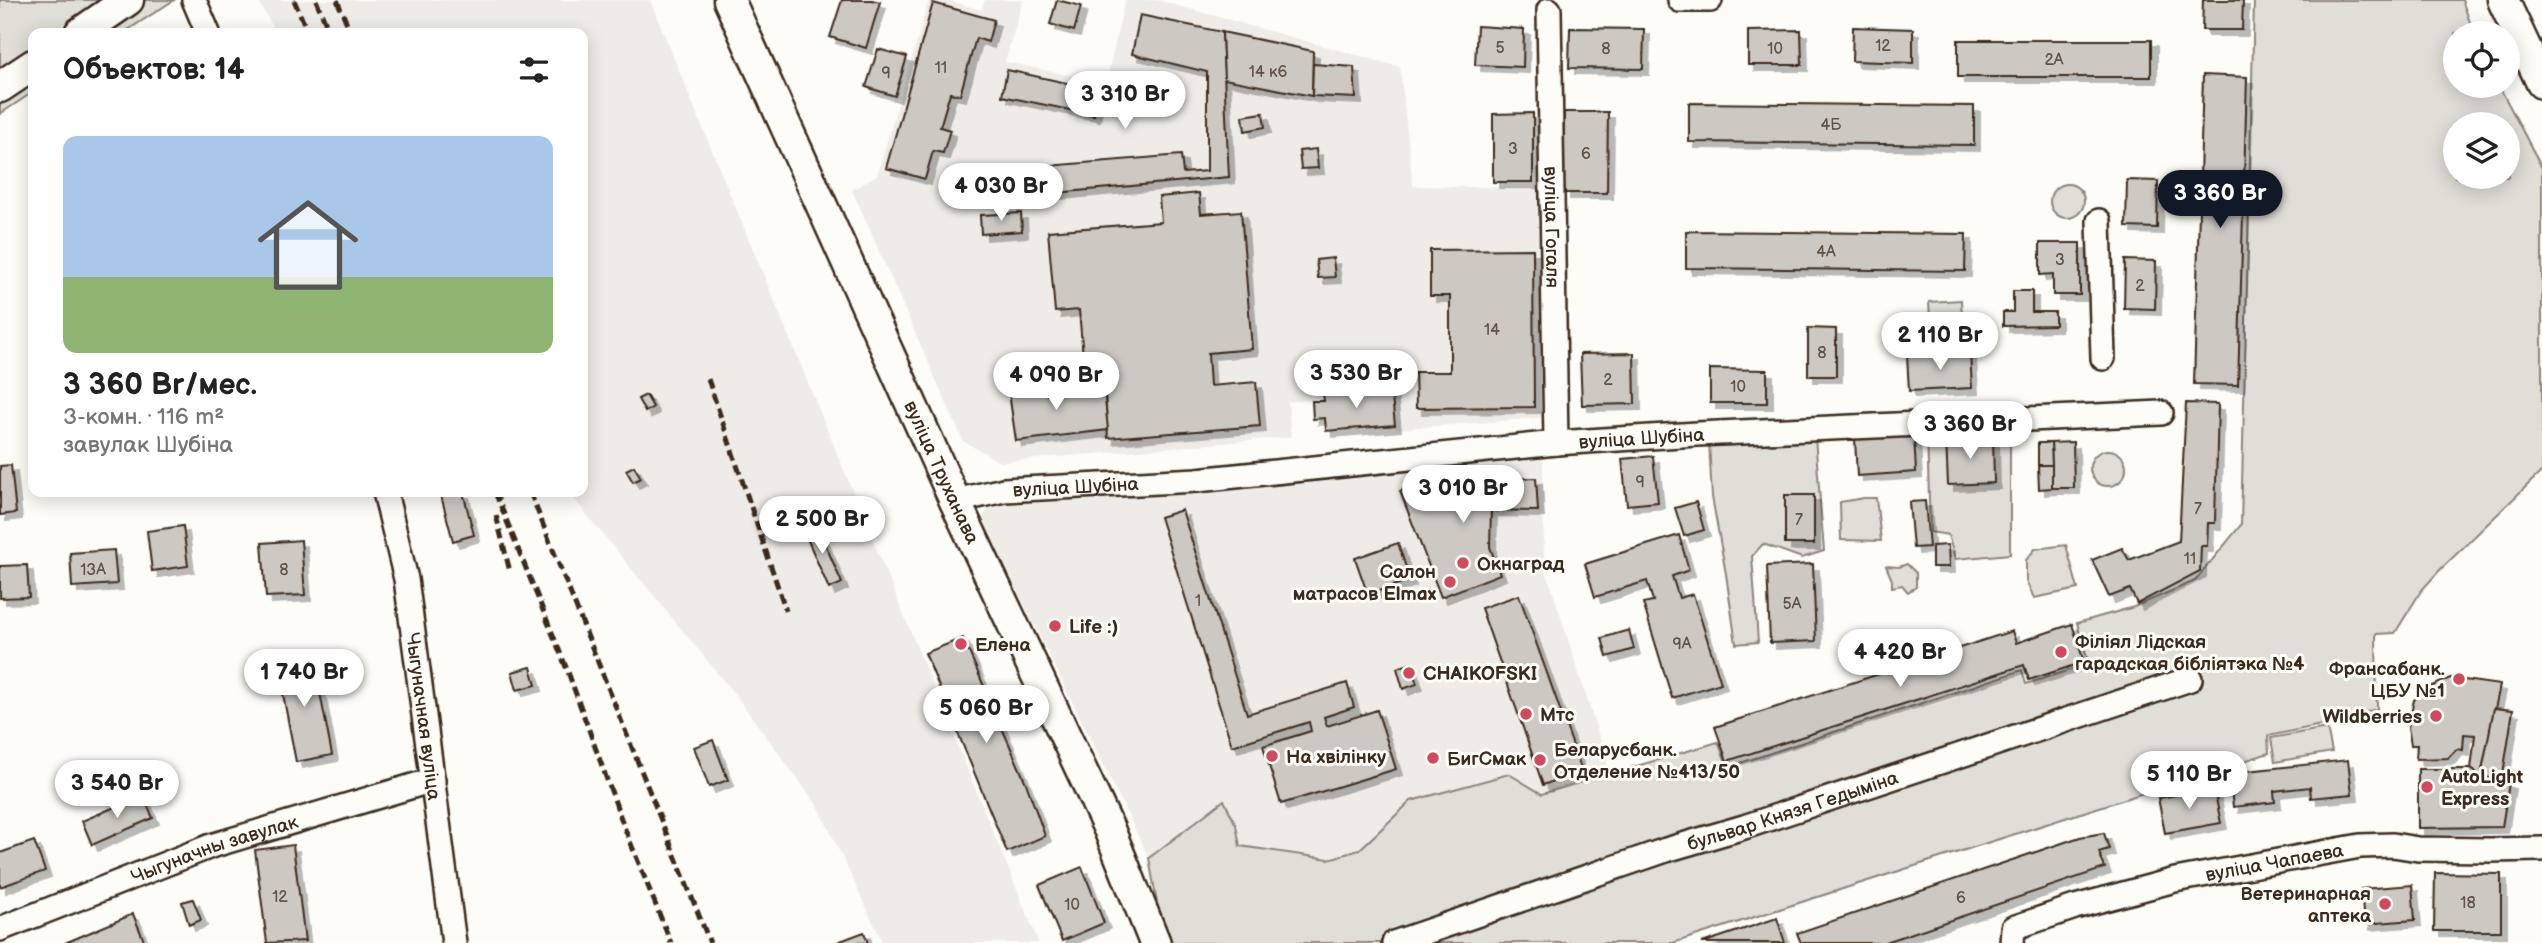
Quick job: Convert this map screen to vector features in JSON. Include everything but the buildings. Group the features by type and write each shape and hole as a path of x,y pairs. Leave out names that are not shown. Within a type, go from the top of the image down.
{"main road":[{"path":"86,28 128,0"},
{"name":"вуліца Труханава","path":"729,0 955,501 1109,829 1155,943"},
{"path":"2503,0 2542,83"},
{"path":"0,87 28,68"}],"street":[{"path":"194,0 206,28"},
{"path":"1680,0 1710,0"},
{"name":"вуліца Гогаля","path":"1549,10 1556,443"},
{"path":"2099,221 2103,358"},
{"name":"вуліца Шубіна","path":"955,501 1004,490 1197,480 1556,443 2161,413"},
{"name":"Чыгуначная вуліца","path":"386,497 406,579 454,943"},
{"name":"бульвар Князя Гедыміна","path":"1394,943 1666,849 1744,827 2190,679"},
{"name":"Чыгуначны завулак","path":"0,929 211,846 433,780"},
{"name":"вуліца Чапаева","path":"2012,935 2075,907 2175,880 2360,846 2542,849"}],"shaded area":[{"path":"0,0 174,0 131,28 28,28 28,95 0,114"},
{"path":"257,0 650,0 1039,943 883,943 819,808 734,693 572,497 588,497 588,28 274,28"},
{"path":"929,0 948,0 981,10 985,0 1023,0 1005,62 1106,83 1125,0 1157,0 1400,67 1413,186 1538,188 1541,418 1396,429 1392,386 1322,393 1322,399 1288,402 1291,437 1000,462 963,441 852,190 877,175"},
{"path":"2254,0 2462,0 2470,21 2443,21 2443,98 2505,98 2513,112 2443,112 2443,189 2520,189 2520,126 2542,168 2542,471 2439,571 2421,591 2395,633 2376,634 2377,709 2326,724 2268,736 2269,753 1673,943 1170,943 1160,920 1149,858 1224,800 1236,825 1240,846 1329,859 1359,850 1411,801 1509,774 1542,794 1718,742 1728,767 2022,670 2026,684 2089,664 2077,623 2134,607 2195,581 2241,525"},
{"path":"2067,184 2079,189 2084,201 2079,213 2067,218 2055,213 2050,201 2055,189"},
{"path":"1961,300 1963,333 1931,335 1929,302"},
{"path":"2000,428 2007,432 2010,441 2010,554 1955,559 1948,535 1930,532 1927,432"},
{"path":"1815,437 1824,551 1802,558 1763,544 1752,556 1758,642 1736,644 1712,497 1709,442"},
{"path":"2108,450 2120,456 2126,468 2120,480 2108,486 2096,480 2090,468 2096,456"},
{"path":"1543,452 1544,564 1611,774 1541,795 1411,801 1359,850 1329,859 1239,846 1236,825 1223,800 1149,858 982,519 989,508 999,502"},
{"path":"1876,498 1881,541 1841,540 1840,502"},
{"path":"2066,545 2078,589 2034,598 2026,581 2026,560 2035,549"},
{"path":"1907,564 1916,573 1916,587 1908,592 1902,585 1892,587 1886,566 1899,567"},
{"path":"2327,728 2332,752 2275,762 2271,738"}],"railway":[{"path":"294,0 306,28"},
{"path":"316,0 328,28"},
{"path":"337,0 349,28"},
{"path":"708,379 786,611"},
{"path":"497,497 568,672 623,824 671,943"},
{"path":"532,497 710,943"},
{"path":"496,515 510,572"}],"place":[{"name":"Окнаград","path":"1463,563"},
{"name":"Салон матрасов Elmax","path":"1450,582"},
{"name":"Life :)","path":"1055,626"},
{"name":"Елена","path":"961,644"},
{"name":"Філіял Лідская гарадская бібліятэка №4","path":"2061,652"},
{"name":"CHAIKOFSKI","path":"1409,673"},
{"name":"Франсабанк. ЦБУ №1","path":"2459,679"},
{"name":"Мтс","path":"1526,714"},
{"name":"Wildberries","path":"2436,716"},
{"name":"На хвілінку","path":"1272,756"},
{"name":"БигСмак","path":"1433,758"},
{"name":"Беларусбанк. Отделение №413/50","path":"1540,760"},
{"name":"AutoLight Express","path":"2427,787"},
{"name":"Ветеринарная аптека","path":"2385,904"}]}
